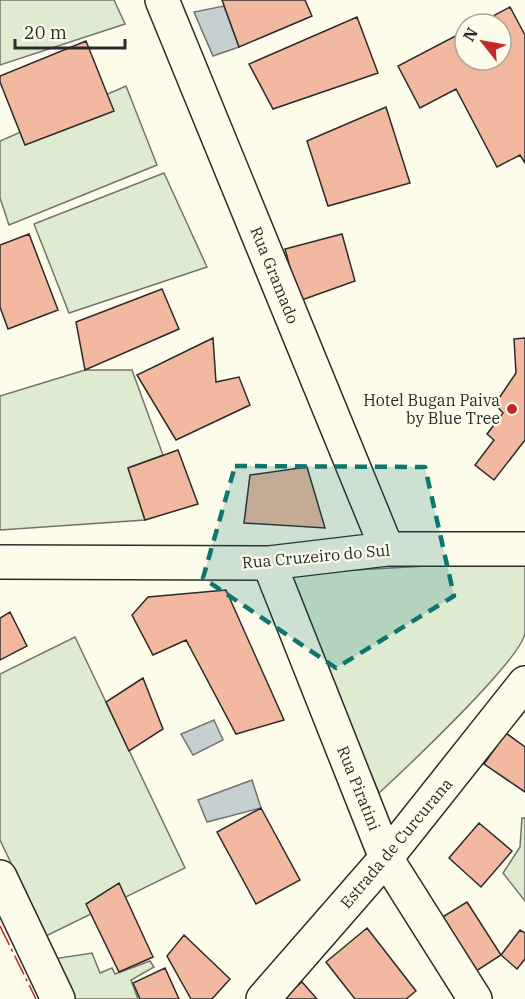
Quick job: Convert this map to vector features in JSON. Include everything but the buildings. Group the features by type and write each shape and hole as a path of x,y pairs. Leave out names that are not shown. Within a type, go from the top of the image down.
{"street":[{"name":"Rua Gramado","path":"162,0 387,549"},
{"name":"Rua Cruzeiro do Sul","path":"0,562 270,563 387,549 525,549"},
{"name":"Rua Piratini","path":"270,563 386,858 475,999"},
{"name":"Estrada de Curcurana","path":"263,999 386,858 525,683"},
{"path":"0,877 58,999"}],"highlighted area":[{"path":"235,466 425,467 454,596 336,668 203,578"}],"green space":[{"path":"0,0 114,0 125,24 0,65"},
{"path":"126,86 157,165 9,225 0,198 0,141"},
{"path":"164,173 207,267 69,313 34,224"},
{"path":"85,370 132,370 163,455 128,468 145,520 0,530 0,396"},
{"path":"462,564 525,564 525,633 519,647 484,689 379,793 283,574"},
{"path":"75,637 185,868 46,936 0,840 0,674"},
{"path":"522,818 525,818 525,901 503,873 520,847"},
{"path":"92,953 100,973 112,968 115,974 150,961 154,967 131,980 138,999 71,999 53,959"}],"shaded area":[{"path":"224,6 239,47 213,56 194,12"},
{"path":"214,720 223,740 193,755 181,734"},
{"path":"252,780 261,808 207,822 198,800"}],"power":[{"path":"0,926 36,999"}],"place":[{"name":"Hotel Bugan Paiva by Blue Tree","path":"512,409"}]}
